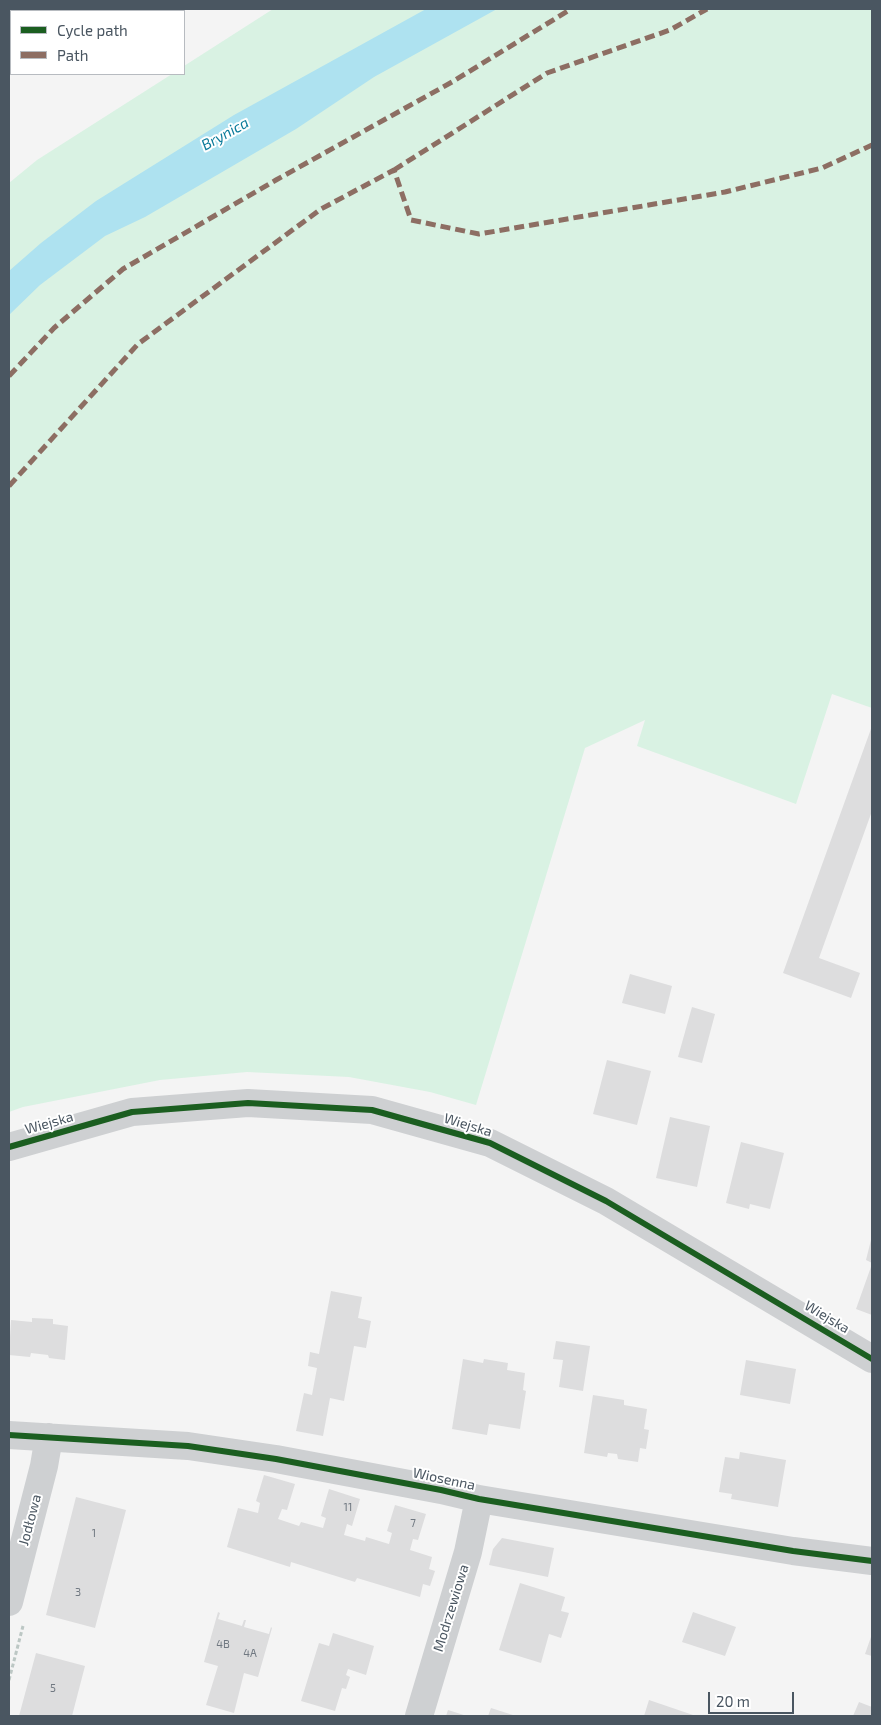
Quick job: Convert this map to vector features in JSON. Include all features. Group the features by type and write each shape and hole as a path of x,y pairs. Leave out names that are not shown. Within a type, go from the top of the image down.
{"street":[{"name":"Wiejska","path":"9,1147 132,1112 248,1103 372,1110 490,1143 606,1201 872,1359"},
{"name":"Wiosenna","path":"9,1435 188,1446 276,1459 479,1499 793,1551 872,1561"},
{"name":"Jodłowa","path":"16,1613 49,1437"},
{"name":"Modrzewiowa","path":"419,1716 468,1552 479,1499"}],"path":[{"path":"9,1680 16,1613"}],"green space":[{"path":"273,9 872,9 872,708 832,694 796,804 637,746 645,720 585,748 476,1105 430,1092 349,1077 247,1072 160,1080 23,1107 9,1112 9,183 37,160 170,75 185,75 185,65"}],"water":[{"name":"Brynica","path":"426,9 497,9 374,77 296,129 145,217 105,236 40,285 9,315 9,271 41,243 96,201 234,115"}],"building":[{"path":"872,726 872,811 819,958 860,973 851,998 783,973"},
{"path":"630,974 672,986 665,1014 622,1003"},
{"path":"692,1007 715,1014 702,1063 678,1057"},
{"path":"607,1060 651,1071 637,1125 593,1114"},
{"path":"670,1117 710,1126 697,1187 656,1178"},
{"path":"741,1142 784,1153 770,1209 750,1204 749,1209 726,1203"},
{"path":"872,1236 872,1263 866,1260"},
{"path":"872,1264 872,1315 856,1309"},
{"path":"331,1291 362,1297 358,1318 371,1321 366,1348 354,1346 344,1401 330,1398 323,1436 296,1431 304,1393 312,1395 317,1368 308,1366 310,1352 319,1354"},
{"path":"32,1318 53,1319 53,1324 68,1326 65,1360 31,1353 30,1357 9,1355 11,1320 32,1322"},
{"path":"556,1341 590,1346 583,1391 559,1387 563,1360 553,1359"},
{"path":"463,1359 483,1363 484,1359 508,1363 507,1370 525,1373 523,1390 526,1391 520,1429 489,1424 487,1435 452,1429"},
{"path":"746,1360 796,1369 790,1404 740,1395"},
{"path":"593,1395 624,1400 624,1405 647,1409 644,1429 649,1430 646,1449 640,1448 638,1462 618,1459 617,1454 608,1453 607,1457 584,1453"},
{"path":"740,1452 786,1460 778,1507 731,1499 732,1494 719,1492 725,1457 739,1459"},
{"path":"264,1475 295,1484 287,1510 282,1509 278,1519 299,1526 301,1522 323,1528 326,1518 321,1516 329,1489 360,1499 352,1526 347,1524 344,1535 365,1541 366,1537 389,1544 392,1533 387,1531 395,1505 426,1514 418,1540 413,1539 410,1550 432,1557 429,1569 435,1571 430,1586 423,1584 420,1597 357,1578 355,1582 291,1562 290,1567 227,1547 238,1508 258,1513 260,1503 256,1501"},
{"path":"76,1497 126,1510 95,1628 46,1615"},
{"path":"502,1538 554,1548 548,1577 489,1565 493,1549"},
{"path":"520,1583 565,1597 561,1611 569,1613 561,1638 549,1634 541,1663 499,1650"},
{"path":"218,1612 220,1613 218,1619 242,1626 244,1620 246,1620 244,1627 269,1634 272,1628 258,1677 244,1673 234,1713 206,1705 218,1666 204,1662"},
{"path":"693,1612 736,1627 725,1656 682,1642"},
{"path":"333,1633 374,1646 366,1675 348,1669 346,1675 350,1677 346,1689 342,1688 335,1711 301,1701 319,1643 329,1646"},
{"path":"872,1634 872,1656 865,1654"},
{"path":"36,1653 85,1666 72,1716 19,1716"},
{"path":"649,1700 696,1716 644,1716"},
{"path":"859,1702 872,1707 872,1716 853,1716"},
{"path":"491,1708 516,1716 488,1716"},
{"path":"448,1710 467,1716 446,1716"}],"marked path":[{"path":"9,376 54,328 123,269 276,180 452,82 571,9"},
{"path":"394,170 547,73 670,30 707,9"},
{"path":"9,486 138,344 321,209 394,170 411,220 479,234 725,192 822,168 872,145"}],"cycle path":[{"path":"9,1147 132,1112 248,1103 372,1110 490,1143 606,1201 872,1359"},
{"path":"9,1435 188,1446 276,1459 479,1499 793,1551 872,1561"}]}
